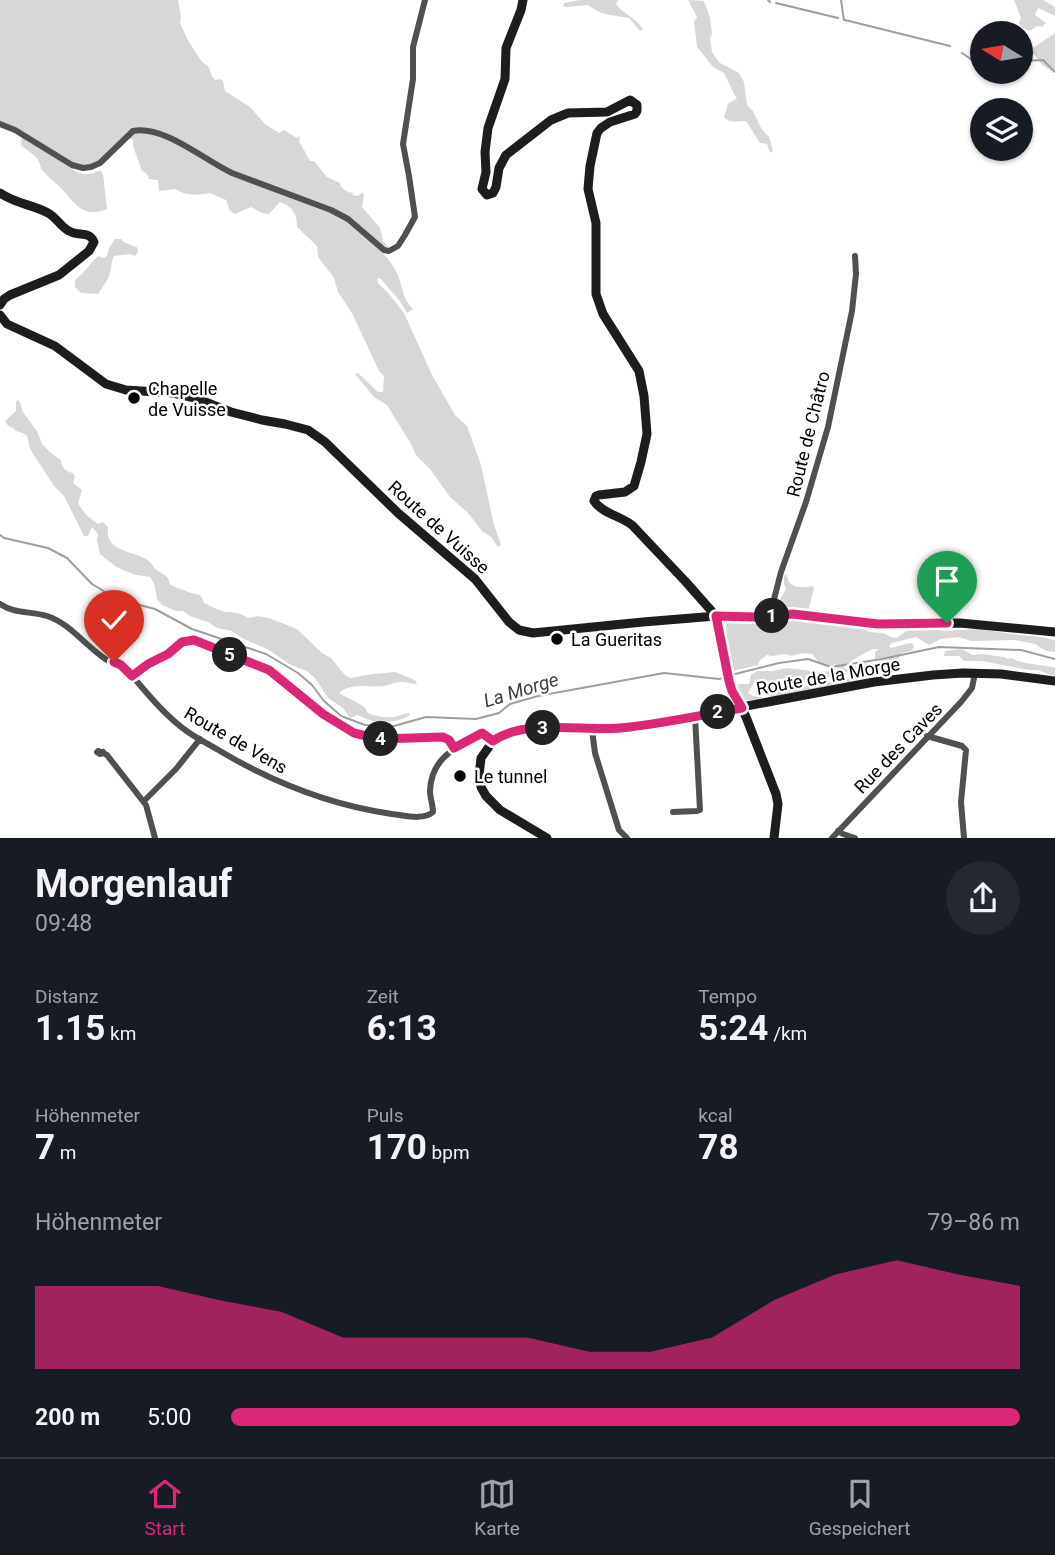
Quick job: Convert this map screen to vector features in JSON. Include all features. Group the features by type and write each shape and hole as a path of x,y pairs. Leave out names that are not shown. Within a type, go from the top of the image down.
{"street":[{"path":"0,124 83,169 100,163 133,131 155,133 183,145 216,166 331,210 348,219 384,250 389,251 398,246 415,216 403,144 413,79 413,47 425,0"},
{"path":"523,0 506,48 505,79 488,128 486,172 482,189 485,194 492,193 506,155 557,117 576,112 607,111 630,100 637,105 638,111 635,114 610,122 597,134 588,188 596,223 596,283 599,304 639,371 645,396 647,434 634,486 625,492 598,495 594,501 597,506 632,525 716,616 732,691 742,708 778,804 774,838"},
{"path":"0,193 15,202 49,213 67,230 90,236 94,242 89,251 61,273 8,296 0,305"},
{"name":"Route de Châtro","path":"773,616 772,607 780,572 828,428 852,311 855,256"},
{"name":"Route de Vuisse","path":"0,315 7,324 55,346 106,384 126,390 184,395 231,412 309,430 325,442 398,513 475,579 509,622 519,630 533,633 643,621 793,614 878,624 947,623 1055,632"},
{"name":"Route de Vens","path":"0,604 13,611 47,616 60,622 100,656 121,665 172,719 188,732 276,781 331,802 357,808 430,816 433,813 430,787 432,778 440,761 454,748"},
{"path":"132,676 182,642 194,640 269,670 323,714 354,733 379,739 443,737 449,740 454,748 482,733 493,741 479,766 481,787 486,796 500,810 547,838"},
{"name":"Rue des Caves","path":"832,838 972,688 975,673"},
{"name":"Route de la Morge","path":"493,741 508,732 524,729 592,730 646,725 874,682 933,674 1013,675 1055,681"},
{"path":"673,812 700,810 695,716"},
{"path":"592,730 595,753 618,829 627,838"},
{"path":"927,736 962,746 966,750 961,795 964,838"},
{"path":"144,801 176,769 200,739"},
{"path":"103,752 146,804 155,838"},
{"path":"838,831 855,838"}],"shaded area":[{"path":"0,0 178,0 180,22 189,42 202,62 208,66 215,80 223,81 225,91 250,107 265,124 279,133 284,130 297,138 300,136 299,141 310,161 314,161 327,177 340,183 348,192 354,193 352,195 364,194 362,207 380,228 383,241 389,247 381,246 380,250 390,261 413,309 407,313 380,278 377,279 378,283 404,313 432,375 455,415 467,426 481,465 501,545 498,547 450,497 416,455 387,405 374,397 355,374 358,373 378,392 383,392 384,376 379,371 352,313 338,292 334,278 318,257 317,246 297,227 295,215 288,206 280,202 269,214 251,207 235,214 230,211 226,200 210,193 195,195 175,189 159,191 158,180 149,179 142,171 133,140 124,136 99,161 72,169 86,174 100,170 103,174 107,209 99,212 86,211 76,205 44,173 39,161 21,145 22,135 0,124"},
{"path":"579,0 618,0 616,4 643,29 640,31 629,18 603,13 588,5 563,6 564,3"},
{"path":"688,0 704,1 710,18 712,52 720,63 739,73 744,82 747,105 769,137 773,151 770,153 767,144 760,143 746,121 731,121 724,117 728,104 737,98 724,73 713,67 697,47 694,22 697,17"},
{"path":"1014,0 1043,0 1055,7 1055,16 1038,8 1035,15 1046,23 1042,27 1033,29 1033,21 1020,21"},
{"path":"1055,33 1055,73 1042,65 1033,53 1033,48"},
{"path":"115,239 121,239 138,248 138,252 135,256 114,256 109,276 98,294 81,293 75,287 75,280 98,256 107,256"},
{"path":"19,400 42,444 61,460 65,469 73,473 73,483 82,490 78,503 81,508 98,524 103,522 108,527 108,536 116,547 144,558 167,577 171,585 198,594 204,603 215,608 248,618 269,618 297,629 350,678 395,672 415,680 417,684 401,682 384,686 355,686 339,693 372,715 391,717 410,713 409,716 384,722 358,715 350,718 343,708 328,698 307,671 291,665 232,631 217,628 183,611 162,605 157,599 150,577 123,570 100,554 98,534 92,527 88,536 84,536 64,496 54,486 30,449 27,436 5,421 16,411 16,401"},
{"path":"786,574 792,585 813,586 808,610 818,620 855,625 870,632 897,638 906,631 927,627 943,631 980,629 1041,637 1055,640 1055,652 1015,640 971,641 959,637 941,639 929,645 916,637 889,646 891,648 910,643 914,647 911,651 902,653 898,659 900,663 884,674 880,674 881,668 893,660 875,659 875,652 879,649 873,649 844,666 845,669 871,662 873,668 854,669 808,682 782,684 783,690 786,690 853,678 858,680 771,697 770,694 776,688 763,686 755,681 748,693 763,697 755,701 741,698 737,684 749,684 751,675 757,671 787,668 821,672 838,669 835,664 821,665 812,654 802,653 792,656 767,655 758,665 733,671 726,622 747,622 786,611 780,600 786,589"},
{"path":"962,649 973,655 1012,658 1055,668 1055,675 982,661 964,661 959,656 944,656 945,651"}],"waterway":[{"path":"841,0 844,20"},
{"path":"776,3 838,18"},
{"path":"845,20 950,46"},
{"path":"962,53 970,59"},
{"path":"1033,60 1043,60 1055,72"},
{"name":"La Morge","path":"0,535 48,548 67,558 92,584 117,599 155,609 192,629 266,654 298,673 341,716 365,725 394,726 426,717 476,719 499,713 510,704 538,696 664,673 723,678"},
{"name":"La Morge","path":"731,675 808,659 831,667 939,647 1021,650 1055,659"}],"place":[{"name":"Chapelle de Vuisse","path":"134,398"},
{"name":"La Gueritas","path":"557,639"},
{"name":"Le tunnel","path":"460,776"}],"route":[{"path":"114,662 132,676 182,642 194,640 269,670 323,714 363,737 446,737 454,748 482,733 493,741 500,735 516,730 620,728 742,708 729,681 716,616 793,614 878,624 947,623"}]}
